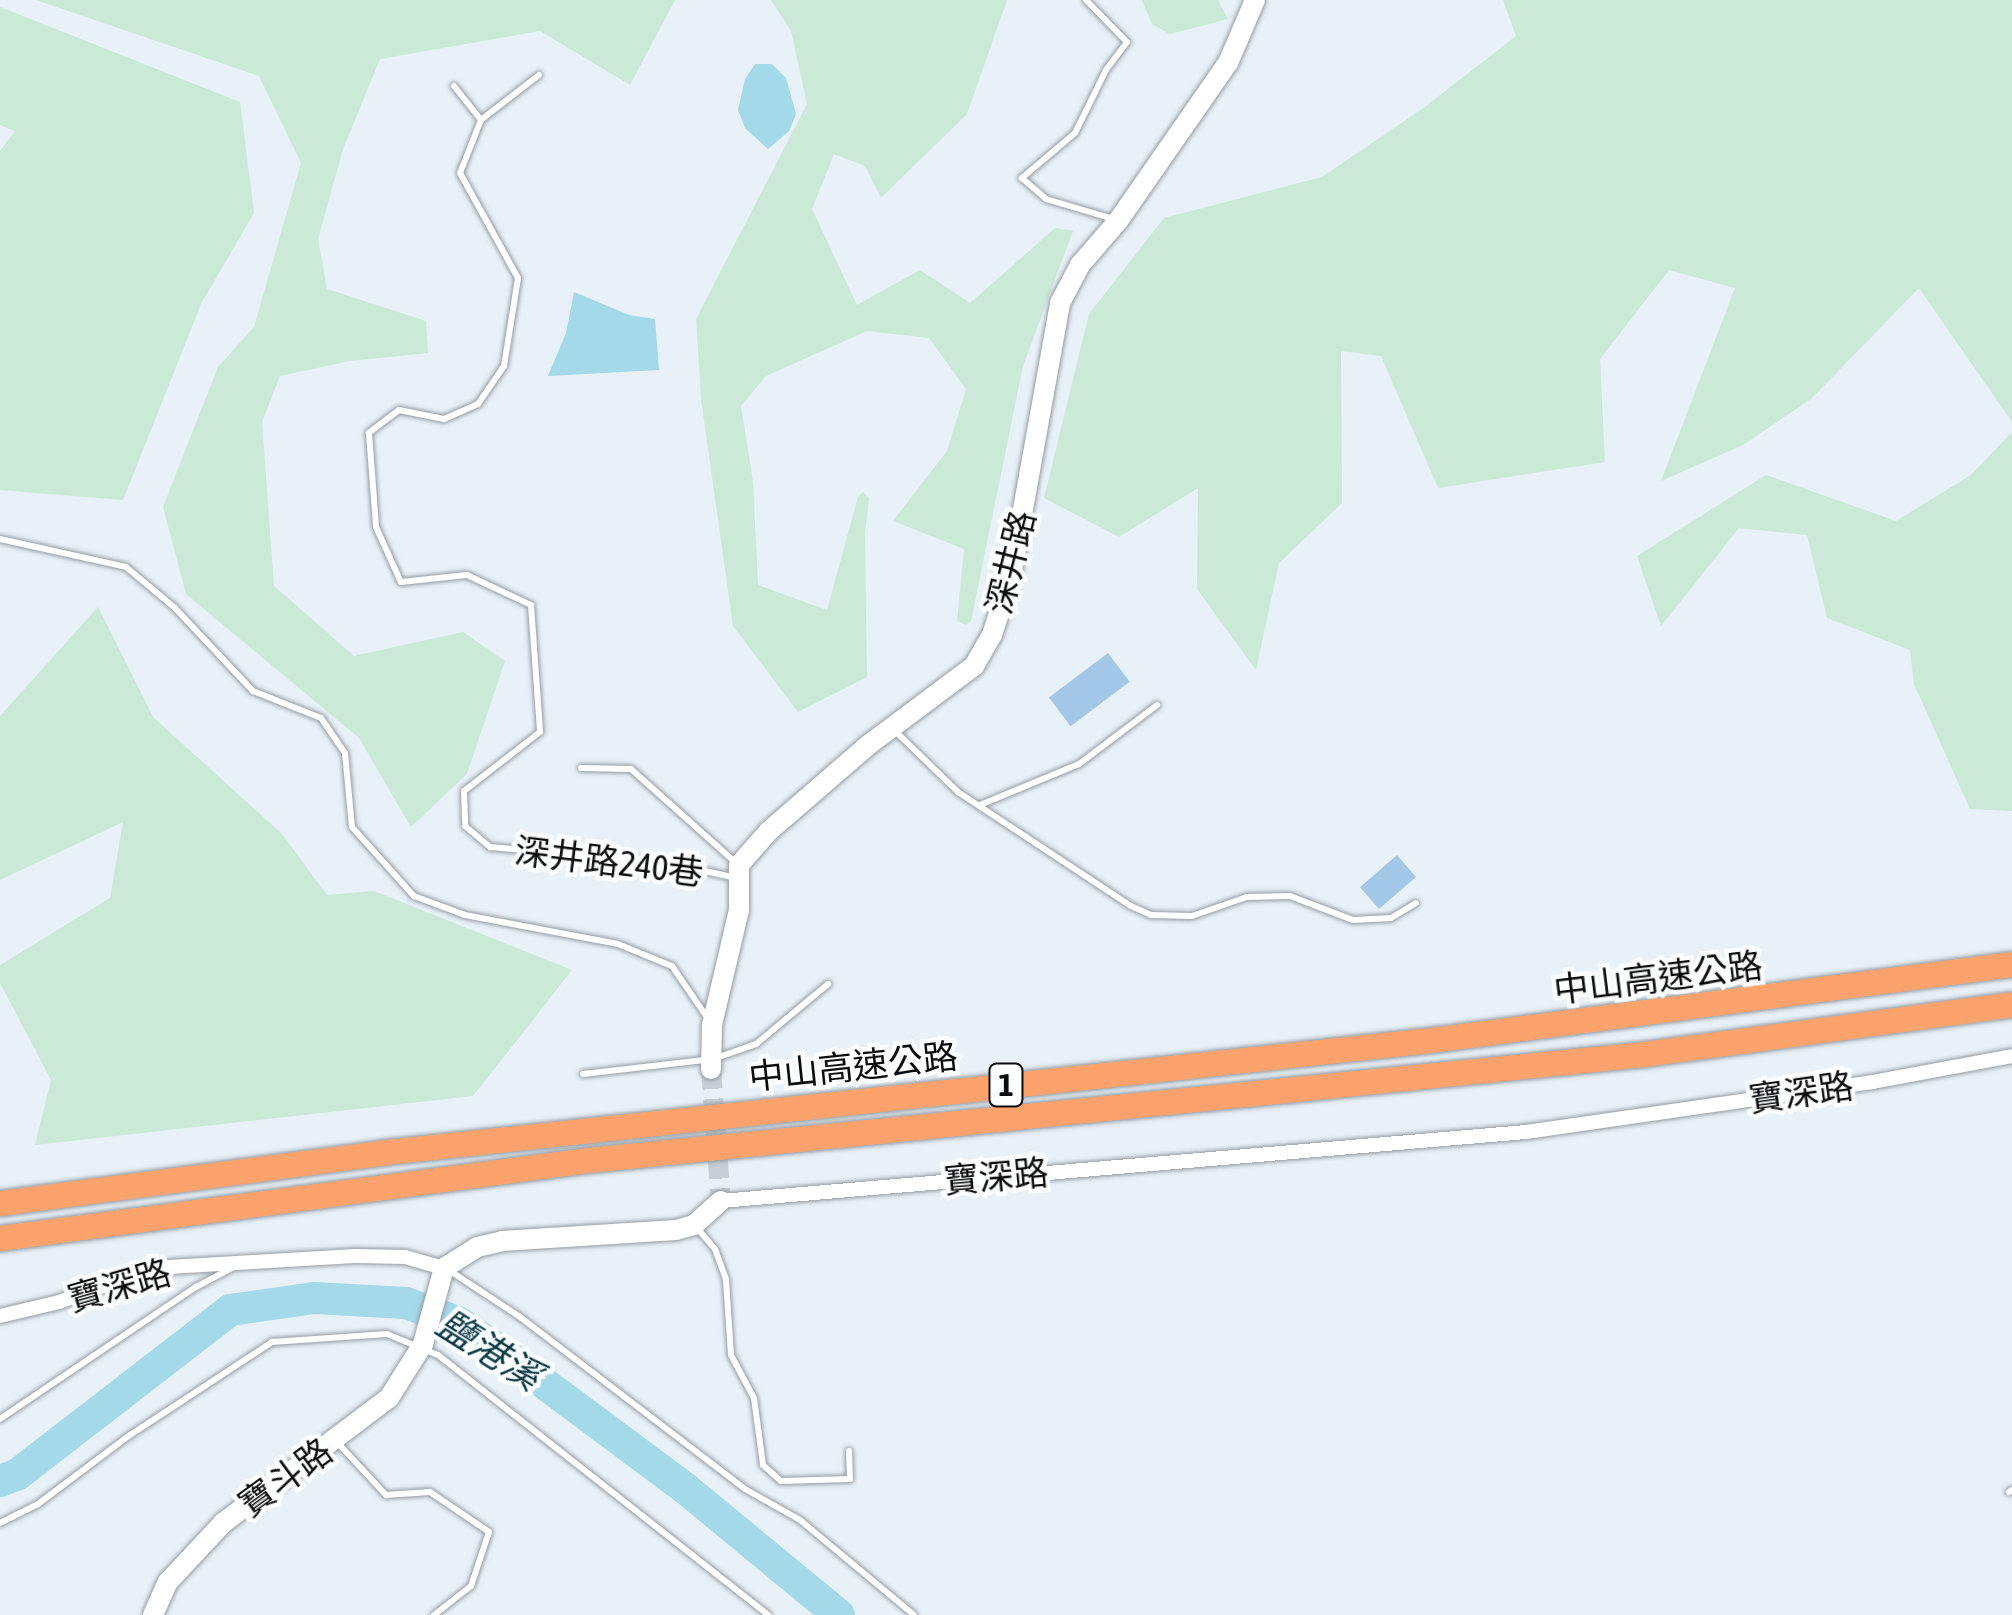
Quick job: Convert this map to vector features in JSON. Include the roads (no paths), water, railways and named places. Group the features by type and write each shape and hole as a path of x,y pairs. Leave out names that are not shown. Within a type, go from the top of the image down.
{"highway":[{"name":"中山高速公路","path":"0,1203 386,1152 1450,1038 2012,964"},
{"name":"中山高速公路","path":"0,1238 588,1160 1644,1054 2012,1004"}],"street":[{"name":"深井路","path":"738,871 770,830 892,728 974,666 992,635 1010,576 1060,303 1080,265 1118,221 1228,63 1250,2"},
{"path":"712,1064 712,1025 739,910 738,871"},
{"name":"寶深路","path":"694,1225 721,1201 1526,1132 1891,1078 2012,1056"},
{"path":"444,1268 490,1243 676,1230 694,1225"},
{"name":"寶深路","path":"0,1316 58,1302 152,1268 405,1257 444,1268"},
{"name":"寶斗路","path":"152,1615 168,1582 223,1522 389,1398 422,1346 444,1268"}],"lane":[{"path":"1086,0 1127,42 1106,70 1075,133 1022,178 1046,200 1118,221"},
{"path":"454,86 480,120 540,76"},
{"name":"深井路240巷","path":"480,120 460,173 518,278 504,366 478,404 444,419 399,410 369,433 376,528 402,582 466,575 531,605 540,732 464,791 465,826 490,847 738,871"},
{"path":"0,539 126,567 175,608 253,691 321,718 345,754 352,826 414,896 464,915 618,944 672,966 712,1025"},
{"path":"979,806 1078,764 1156,705"},
{"path":"892,728 958,792 1131,906 1151,914 1192,916 1246,897 1290,896 1353,920 1391,918 1416,903"},
{"path":"581,768 631,769 738,871"},
{"path":"583,1074 712,1064 756,1044 828,984"},
{"path":"694,1225 715,1250 726,1280 731,1355 754,1398 764,1466 782,1481 850,1478 849,1451"},
{"path":"0,1419 196,1287 244,1262"},
{"path":"444,1268 532,1326 745,1489 800,1520 914,1615"},
{"path":"0,1522 38,1504 130,1435 272,1342 387,1334 438,1356 768,1615"},
{"path":"335,1440 386,1495 430,1492 489,1532 470,1586 434,1615"}],"water":[{"path":"755,64 772,64 786,78 796,114 789,131 768,149 745,128 738,110 745,79"},
{"path":"574,292 629,315 655,319 659,370 548,376 566,333"}],"waterway":[{"name":"鹽港溪","path":"0,1481 18,1474 230,1310 314,1298 406,1303 458,1322 509,1357 686,1489 839,1615"}],"tunnel":[{"path":"711,1069 721,1201"}]}
